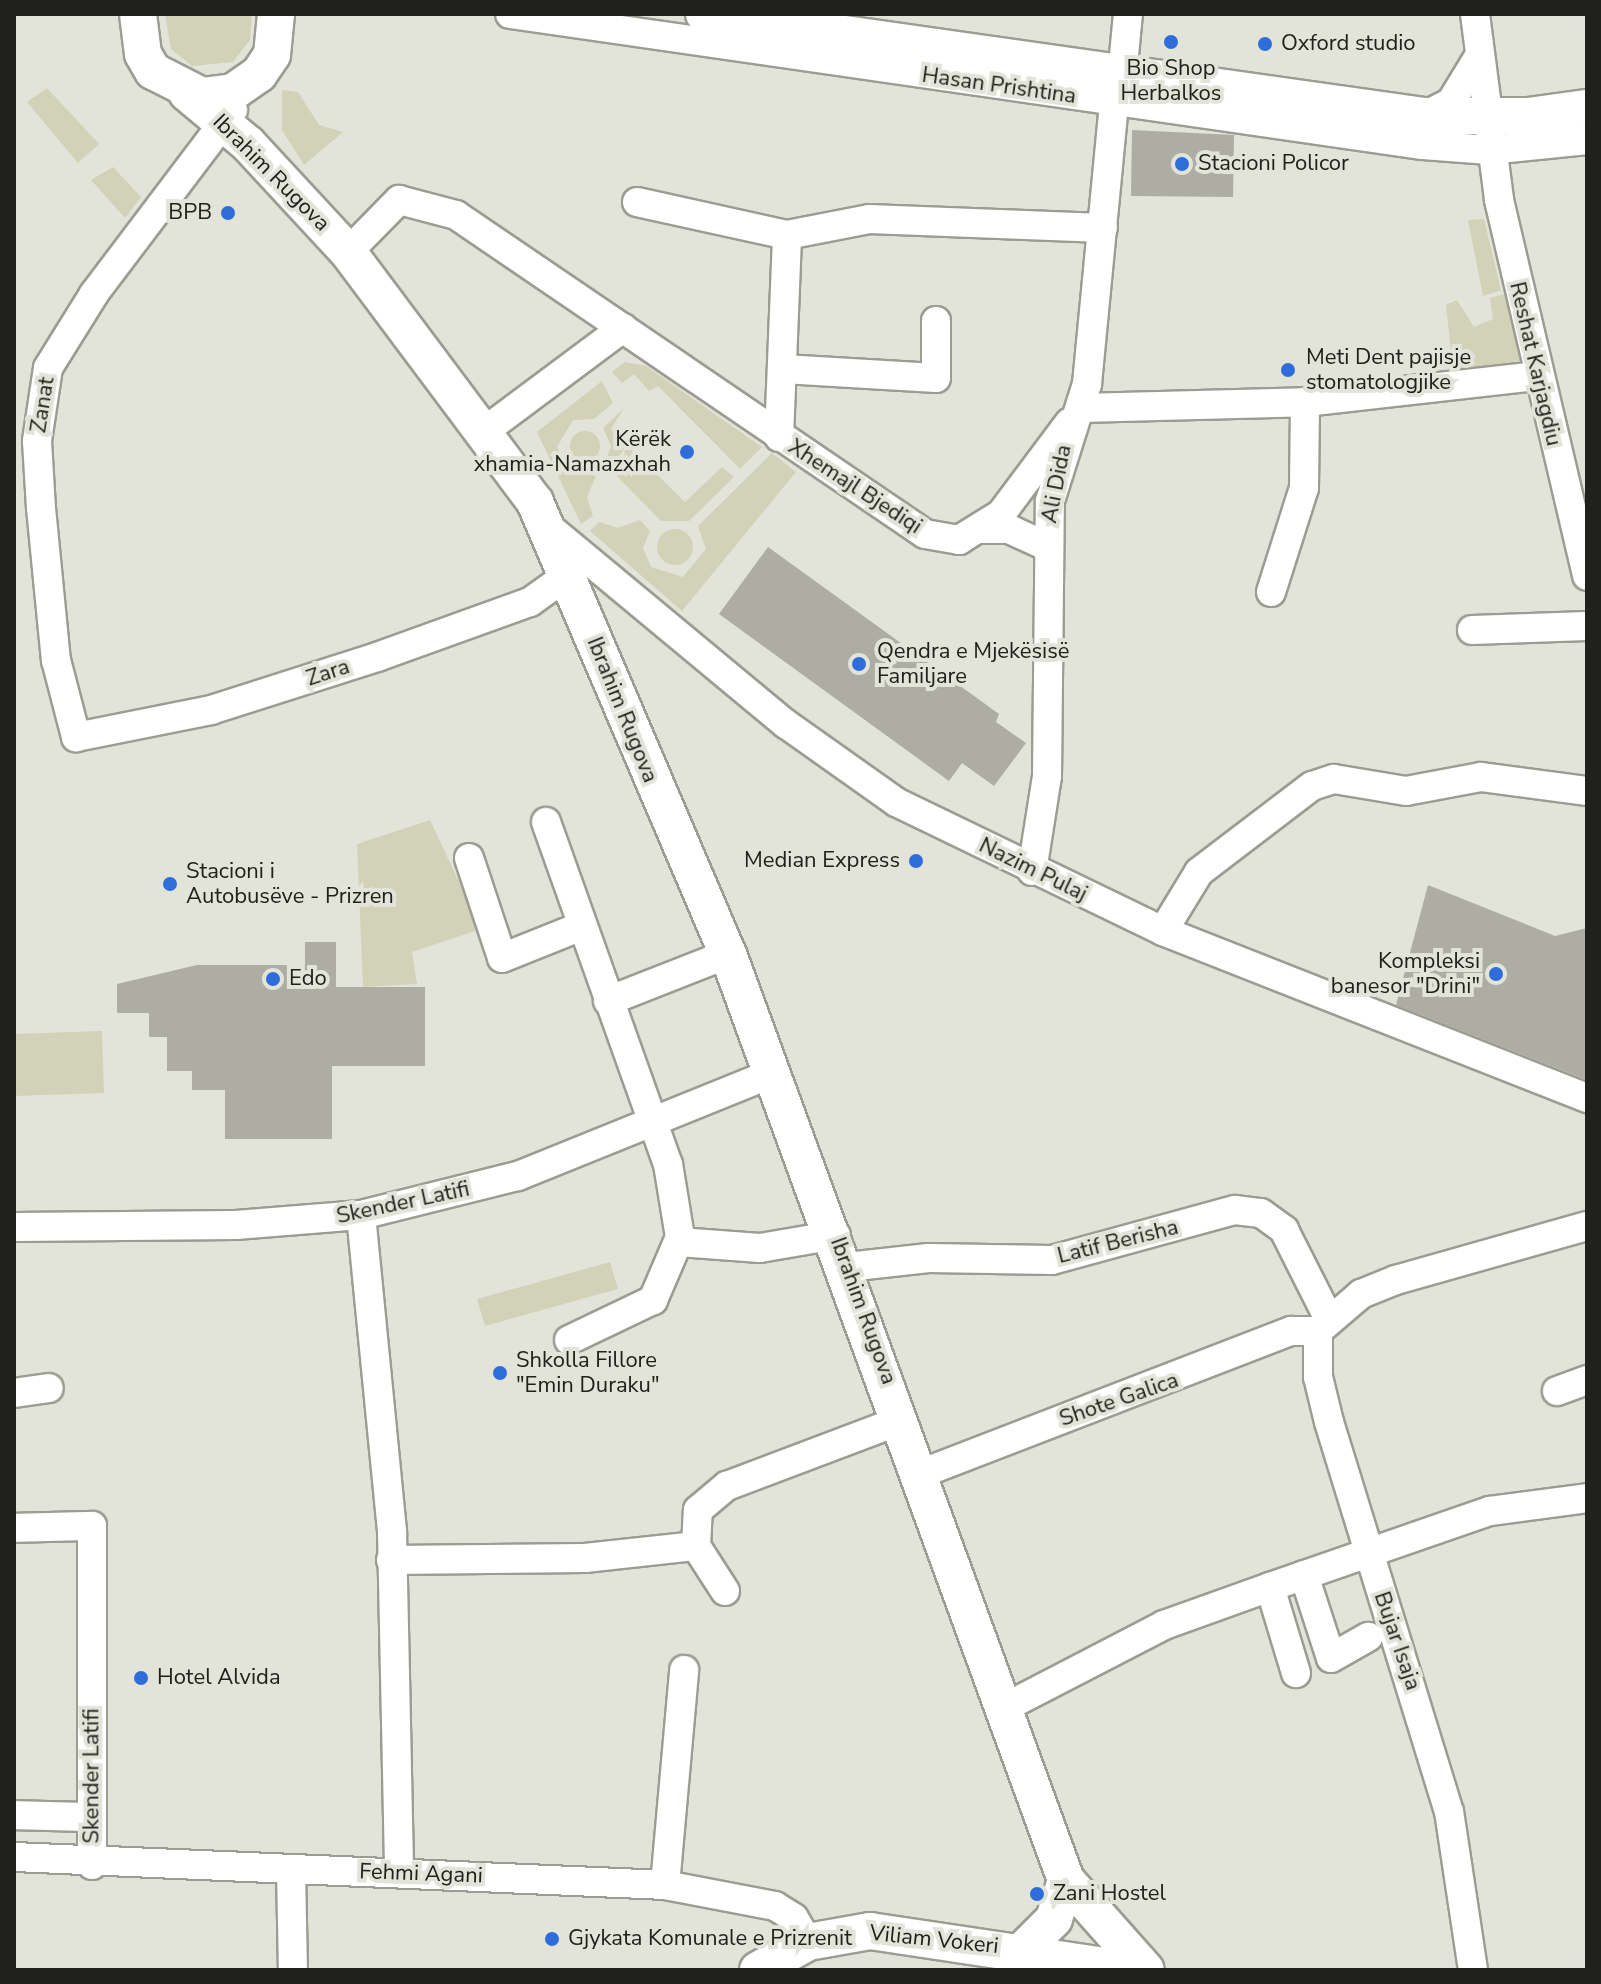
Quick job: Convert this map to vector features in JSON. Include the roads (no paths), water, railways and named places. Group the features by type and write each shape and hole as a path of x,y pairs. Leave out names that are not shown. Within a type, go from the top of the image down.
{"main road":[{"name":"Hasan Prishtina","path":"704,14 1118,89 1423,116 1487,134"},
{"path":"187,93 218,95 247,84 272,55 283,20"},
{"name":"Ibrahim Rugova","path":"135,21 153,71 187,93 225,125 348,252 486,430 546,525 728,954 771,1074 841,1251 1066,1880 1146,1970"},
{"path":"1487,134 1587,108"},
{"name":"Viliam Vokeri","path":"1022,1951 1054,1919 1066,1880"},
{"name":"Viliam Vokeri","path":"758,1970 808,1942 870,1931 1022,1951 1130,1970"}],"street":[{"name":"Hasan Prishtina","path":"510,14 1487,134"},
{"name":"Ali Dida","path":"1032,871 1047,776 1046,546 1075,416 1103,228 1128,14"},
{"name":"Reshat Karjagdiu","path":"1475,14 1487,134 1536,376 1587,576"},
{"path":"1423,116 1451,102 1478,58"},
{"name":"Zanat","path":"76,737 56,660 46,574 37,441 45,380 94,294 225,125 247,84"},
{"path":"1487,134 1587,140"},
{"name":"Xhemajl Bjediqi","path":"348,252 385,209 410,199 456,215 925,534 959,540 981,529"},
{"path":"637,202 787,235 869,219 1103,228"},
{"path":"779,437 787,235"},
{"path":"783,369 936,378 936,321"},
{"path":"486,430 623,328"},
{"path":"981,529 1021,491 1075,416 1305,402 1536,376"},
{"path":"1271,592 1304,488 1305,402"},
{"name":"Nazim Pulaj","path":"546,525 786,724 896,802 1032,871 1163,931 1587,1098"},
{"path":"981,529 1009,529 1046,546"},
{"name":"Zara","path":"76,737 198,714 377,657 530,602 568,575"},
{"path":"1472,630 1587,626"},
{"path":"1163,931 1199,872 1312,786 1334,779 1406,791 1481,777 1587,791"},
{"path":"546,822 677,1198 679,1242 653,1300 569,1340"},
{"path":"469,858 502,958 582,926"},
{"path":"608,1001 728,954"},
{"name":"Skender Latifi","path":"14,1227 236,1225 361,1215 518,1176 771,1074"},
{"name":"Latif Berisha","path":"679,1242 929,1258 1052,1260 1235,1210 1261,1213 1284,1230 1323,1324"},
{"path":"361,1215 391,1560 399,1872"},
{"name":"Shote Galica","path":"920,1474 1291,1331 1323,1324 1396,1280 1587,1226"},
{"name":"Bujar Isaja","path":"1323,1324 1318,1377 1367,1554 1449,1812 1473,1970"},
{"path":"1557,1391 1587,1380"},
{"path":"14,1393 49,1388"},
{"path":"725,1591 696,1546 698,1510 727,1486 902,1420"},
{"path":"1004,1708 1164,1625 1490,1511 1587,1498"},
{"name":"Skender Latifi","path":"14,1528 92,1526 92,1865"},
{"path":"391,1560 585,1558 696,1546"},
{"path":"1304,1575 1331,1658 1368,1637"},
{"path":"1270,1587 1296,1673"},
{"path":"665,1885 684,1670"},
{"path":"14,1815 92,1817"},
{"name":"Fehmi Agani","path":"14,1857 92,1865 399,1872 665,1885 775,1906 794,1918 808,1942"},
{"path":"291,1869 293,1970"}],"place":[{"name":"Bio Shop Herbalkos","path":"1171,42"},
{"name":"Oxford studio","path":"1265,44"},
{"name":"Stacioni Policor","path":"1182,164"},
{"name":"BPB","path":"228,213"},
{"name":"Meti Dent pajisje stomatologjike","path":"1288,370"},
{"name":"Kërëk xhamia-Namazxhah","path":"687,452"},
{"name":"Qendra e Mjekësisë Familjare","path":"859,664"},
{"name":"Median Express","path":"916,861"},
{"name":"Stacioni i Autobusëve - Prizren","path":"170,884"},
{"name":"Kompleksi banesor \"Drini\"","path":"1496,974"},
{"name":"Edo","path":"273,979"},
{"name":"Shkolla Fillore \"Emin Duraku\"","path":"500,1373"},
{"name":"Hotel Alvida","path":"141,1678"},
{"name":"Zani Hostel","path":"1037,1894"},
{"name":"Gjykata Komunale e Prizrenit","path":"552,1939"}]}
